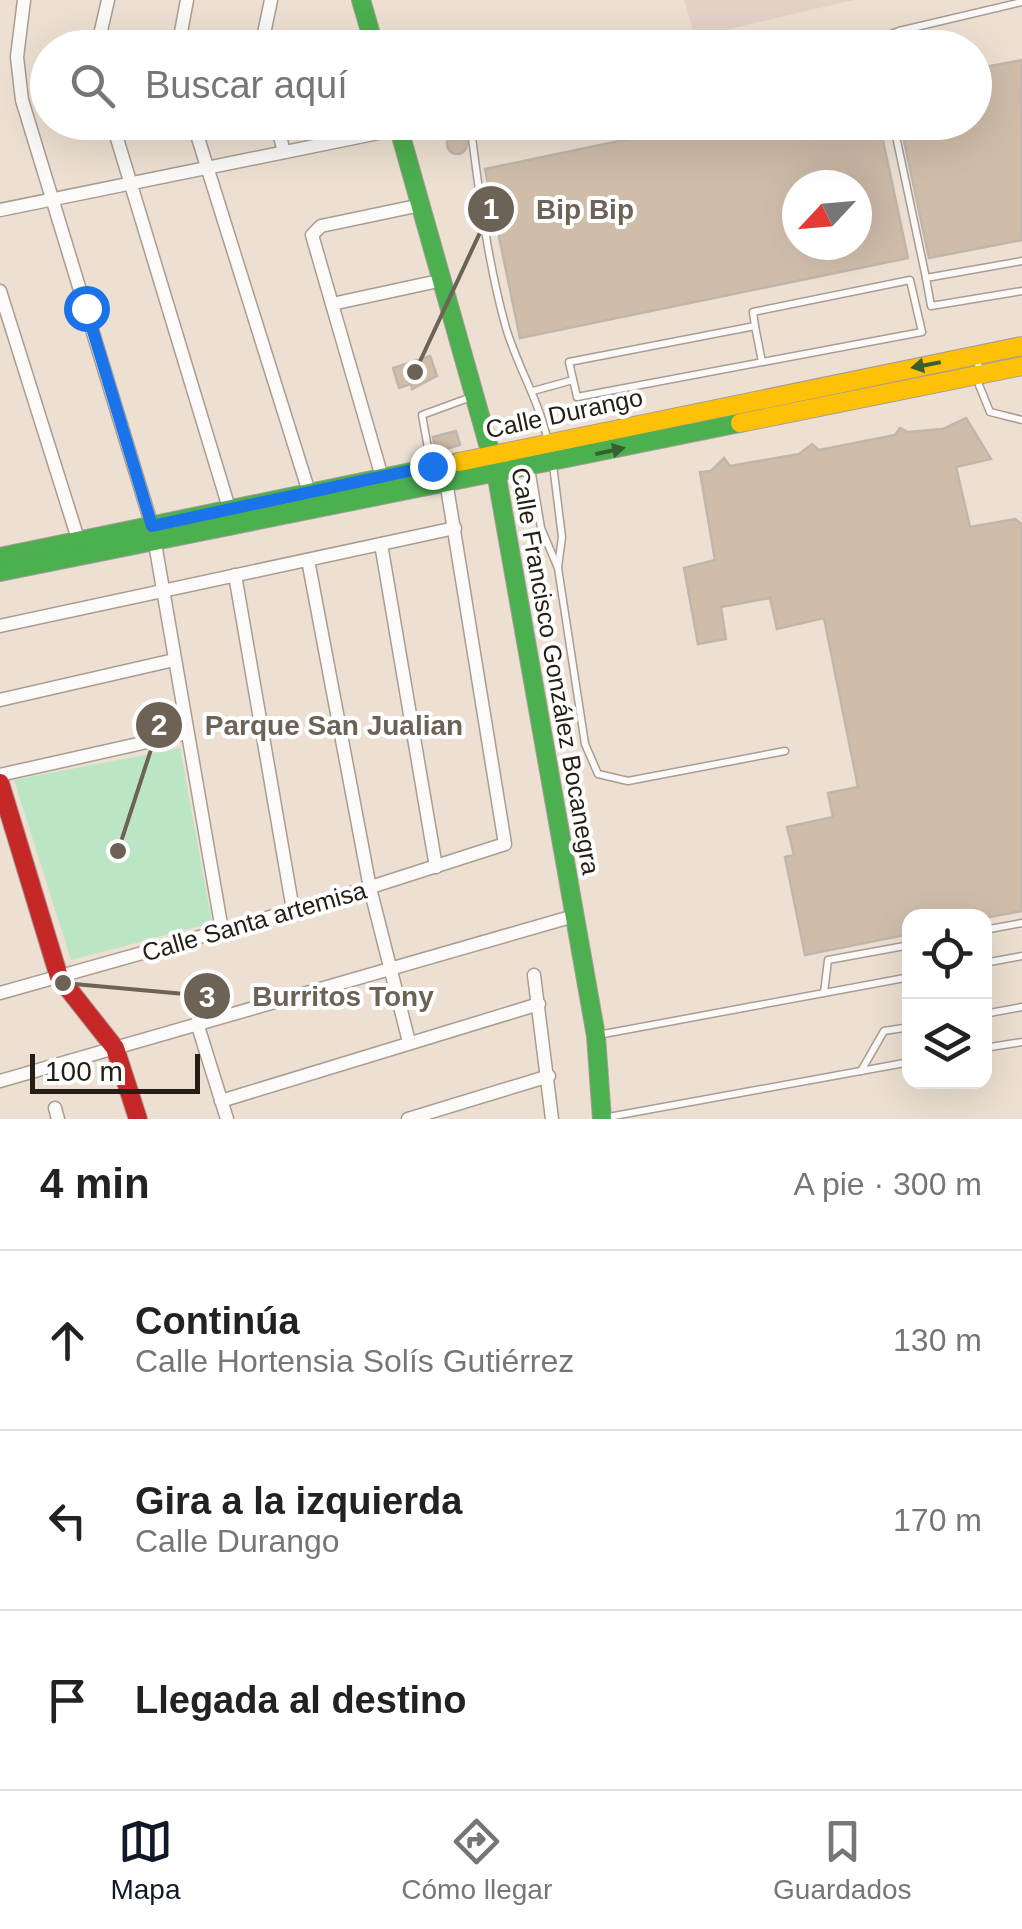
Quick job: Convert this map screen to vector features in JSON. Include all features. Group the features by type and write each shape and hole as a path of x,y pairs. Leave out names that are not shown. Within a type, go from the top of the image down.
{"main road":[{"path":"361,0 367,30"},
{"name":"Calle Francisco González Bocanegra","path":"402,140 494,463 596,1036 602,1118"},
{"name":"Calle Durango","path":"0,557 446,481 527,447 978,354 1020,360"},
{"name":"Calle Durango","path":"0,572 153,533 228,508 432,466 530,466 553,462 978,375 1020,360"},
{"path":"0,784 59,977 115,1048 138,1119"}],"street":[{"path":"24,0 17,57 22,100 30,125"},
{"path":"101,30 108,0"},
{"path":"181,30 187,0"},
{"path":"264,30 271,0"},
{"path":"35,140 153,533 222,930"},
{"path":"117,140 228,508"},
{"path":"198,140 309,492"},
{"path":"281,140 284,152"},
{"path":"0,210 337,140"},
{"path":"382,477 313,231 421,205"},
{"path":"332,304 442,280"},
{"path":"0,291 80,542"},
{"path":"0,626 455,528 446,481"},
{"name":"Calle Santa artemisa","path":"0,992 370,888 505,844 455,528"},
{"path":"380,544 436,867"},
{"path":"308,560 370,888 408,1042"},
{"path":"235,575 293,910"},
{"path":"0,700 174,660"},
{"path":"0,775 187,734"},
{"path":"0,1081 574,916"},
{"path":"534,975 550,1076 552,1119"},
{"path":"221,1101 539,1004"},
{"path":"197,1023 226,1119"},
{"path":"408,1119 550,1076"}],"lane":[{"path":"903,30 1022,2"},
{"path":"473,140 494,278 507,329 533,391 553,462 562,537 558,568"},
{"path":"897,140 931,306 1022,291"},
{"path":"926,278 1022,261"},
{"path":"756,326 569,362 577,397 922,332 910,280 753,312 756,326 762,362"},
{"path":"978,354 978,375 990,412 1022,420"},
{"path":"533,391 573,380"},
{"path":"432,466 422,415 476,396"},
{"path":"527,447 541,528 558,568 585,744 598,774 628,781 785,751"},
{"path":"992,929 1022,923"},
{"path":"824,993 828,960 902,946"},
{"path":"992,962 1022,956"},
{"path":"596,1036 902,978"},
{"path":"992,1013 1022,1007"},
{"path":"861,1071 884,1032 902,1029"},
{"path":"992,1047 1022,1042"},
{"path":"602,1118 902,1063"}],"shaded area":[{"path":"684,0 854,0 725,30 693,30"}],"green space":[{"path":"180,748 212,923 71,960 14,780"}],"building":[{"path":"1022,60 1022,240 929,258 904,140 992,140 992,66"},
{"path":"447,140 467,140 467,148 461,154 453,154 447,148"},
{"path":"623,140 883,140 908,258 520,338 485,169"},
{"path":"430,356 437,376 412,389 411,384 399,388 393,368"},
{"path":"966,418 991,459 956,467 970,527 1015,519 1022,524 1022,911 992,917 992,909 902,909 902,936 805,955 785,857 794,855 787,827 833,817 828,793 858,787 824,618 777,629 770,598 721,607 726,639 698,644 684,568 715,560 700,472 711,471 724,458 730,466 799,454 812,444 819,450 895,435 900,428 908,432 943,429"},
{"path":"456,431 460,445 436,452 433,437"}],"traffic: fast":[{"path":"361,0 370,30"},
{"path":"402,140 496,472 596,1036 602,1119"},
{"path":"0,572 740,423"},
{"path":"0,557 459,462"}],"traffic: slow":[{"path":"459,462 1022,346"},
{"path":"740,423 1022,366"}],"traffic: jam":[{"path":"0,783 59,977 115,1048 138,1119"}],"place":[{"name":"Bip Bip","path":"415,372"},
{"name":"Parque San Jualian","path":"118,851"},
{"name":"Burritos Tony","path":"63,983"}],"route":[{"path":"86,308 152,526 432,466"}]}
